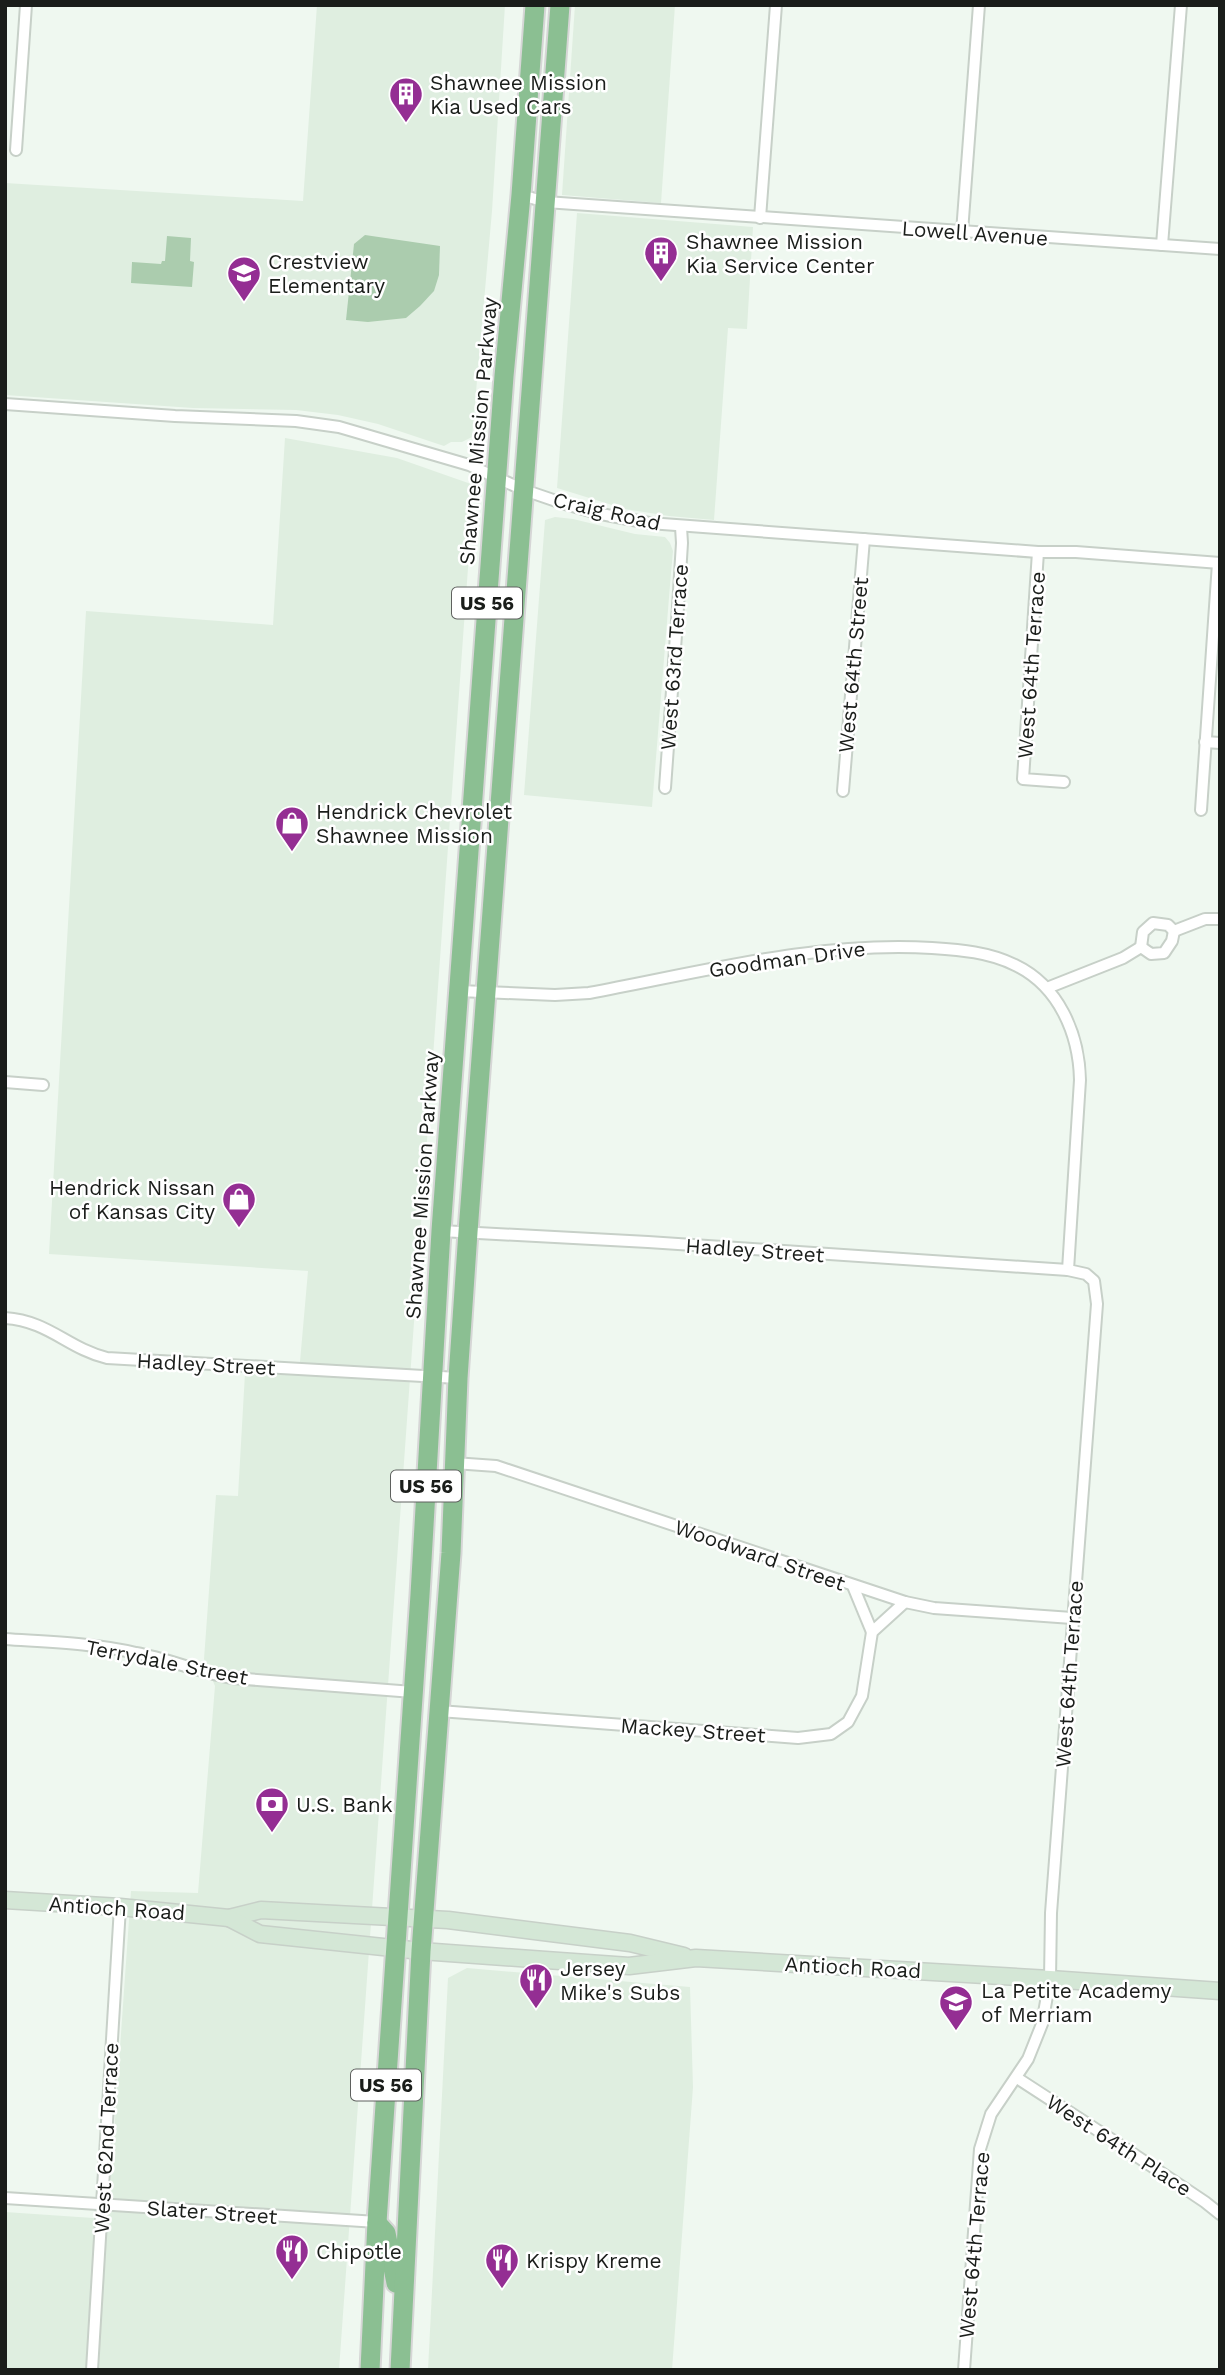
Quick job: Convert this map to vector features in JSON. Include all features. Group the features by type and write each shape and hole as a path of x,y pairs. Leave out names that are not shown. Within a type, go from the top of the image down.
{"highway":[{"name":"Shawnee Mission Parkway","path":"370,2370 377,2222 441,1231 504,376 535,5"},
{"name":"US 56","path":"400,2370 421,1951 451,1553 458,1378 484,993 559,5"},
{"path":"377,2222 386,2233 402,2315"}],"main road":[{"name":"Antioch Road","path":"5,1900 120,1907 229,1918 261,1910 448,1920 630,1943 696,1958 1220,1992"},
{"name":"Antioch Road","path":"229,1918 260,1934 395,1949 629,1966 696,1958"}],"street":[{"path":"16,150 26,5"},
{"path":"761,218 776,5"},
{"path":"962,232 979,5"},
{"path":"1162,245 1181,5"},
{"name":"Lowell Avenue","path":"521,195 546,202 1220,249"},
{"name":"Craig Road","path":"5,404 174,416 296,421 339,427 468,465 524,490 601,514 681,527 1219,563"},
{"name":"West 63rd Terrace","path":"665,788 681,527"},
{"name":"West 64th Street","path":"842,791 864,538"},
{"name":"West 64th Terrace","path":"1038,552 1023,779 1064,782"},
{"path":"1201,810 1219,563"},
{"path":"1205,742 1220,743"},
{"path":"1174,931 1205,919 1220,919"},
{"path":"1141,947 1143,932 1153,923 1168,925 1174,931"},
{"path":"1141,947 1151,954 1164,953 1172,941 1174,931"},
{"name":"Goodman Drive","path":"459,991 555,995 589,993 813,952 900,946 957,950 995,957 1017,966 1047,988"},
{"path":"1068,1270 1079,1061 1072,1028 1047,988 1123,958 1141,947"},
{"path":"5,1082 43,1085"},
{"name":"Hadley Street","path":"441,1231 1068,1270"},
{"name":"West 64th Terrace","path":"964,2370 980,2149 991,2114 1028,2059 1042,2024 1049,1979 1051,1913 1097,1304 1094,1281 1086,1274 1068,1270"},
{"name":"Hadley Street","path":"5,1318 23,1319 41,1325 76,1347 107,1358 458,1378"},
{"name":"Woodward Street","path":"454,1463 496,1466 853,1587 905,1602 934,1608 1072,1618"},
{"path":"853,1587 872,1632 905,1602"},
{"name":"Mackey Street","path":"439,1711 785,1737 817,1737 831,1734 848,1722 857,1710 862,1696 872,1632"},
{"name":"Terrydale Street","path":"5,1639 105,1647 139,1653 232,1678 413,1692"},
{"name":"West 62nd Terrace","path":"92,2370 120,1907"},
{"name":"West 64th Place","path":"1017,2078 1220,2214"},
{"name":"Slater Street","path":"5,2198 377,2222"}],"shaded area":[{"name":"Crestview Elementary","path":"317,5 505,5 492,211 472,437 444,446 378,424 338,415 296,410 193,408 5,395 5,183 303,201"},
{"path":"575,5 675,5 661,203 562,195"},
{"path":"577,213 753,227 747,329 728,328 714,520 625,509 557,488"},
{"path":"285,438 397,458 471,484 469,554 339,2370 5,2370 5,2212 108,2219 131,1891 198,1893 215,1686 204,1659 216,1495 238,1496 245,1373 299,1373 308,1271 49,1254 86,611 273,625"},
{"path":"555,517 635,534 665,537 673,551 652,807 524,795 545,520"},
{"path":"467,1968 690,1987 693,2087 672,2370 428,2370 448,1978"}],"green space":[{"path":"365,235 440,246 439,275 434,291 406,318 368,322 346,320 354,244"},
{"path":"167,236 191,238 190,261 194,262 192,287 131,283 132,262 161,264 165,261"}],"place":[{"name":"Shawnee Mission Kia Used Cars","path":"406,124"},
{"name":"Shawnee Mission Kia Service Center","path":"661,283"},
{"name":"Crestview Elementary","path":"244,303"},
{"name":"Hendrick Chevrolet Shawnee Mission","path":"292,853"},
{"name":"Hendrick Nissan of Kansas City","path":"239,1229"},
{"name":"U.S. Bank","path":"272,1834"},
{"name":"Jersey Mike's Subs","path":"536,2010"},
{"name":"La Petite Academy of Merriam","path":"956,2032"},
{"name":"Chipotle","path":"292,2281"},
{"name":"Krispy Kreme","path":"502,2290"}]}
